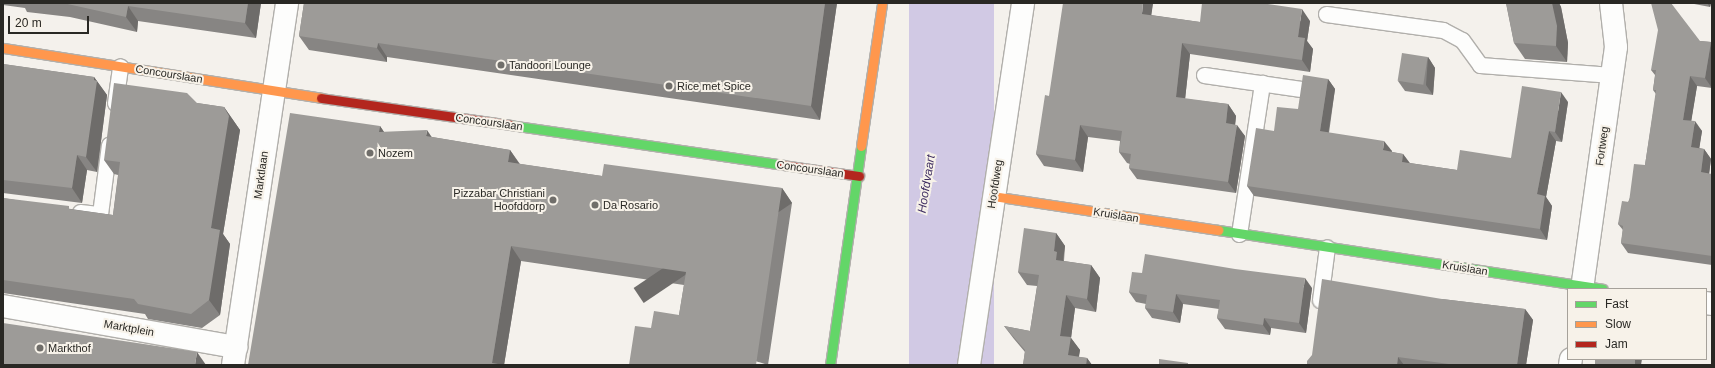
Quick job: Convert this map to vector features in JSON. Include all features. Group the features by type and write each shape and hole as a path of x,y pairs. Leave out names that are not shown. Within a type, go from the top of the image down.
{"street":[{"name":"Marktlaan","path":"235,356 287,3"},
{"path":"830,365 859,176 882,3"},
{"name":"Hoofdweg","path":"969,365 1023,3"},
{"name":"Fortweg","path":"1582,288 1616,47 1611,3"},
{"name":"Concourslaan","path":"3,48 273,91 859,176"},
{"name":"Kruislaan","path":"993,196 1582,288"},
{"name":"Marktplein","path":"3,306 235,356"}],"lane":[{"path":"1326,14 1443,30 1462,40 1480,65 1612,75"},
{"name":"Concourslaan","path":"63,209 100,214 120,66"},
{"path":"1204,74 1301,89"},
{"path":"1239,234 1262,83"},
{"path":"1317,318 1327,247"}],"water":[{"name":"Hoofdvaart","path":"909,3 994,3 994,365 909,365"}],"building":[{"path":"63,3 248,3 245,23 128,6 126,17"},
{"path":"304,3 825,3 811,106 378,43 377,48 299,36"},
{"path":"1063,3 1143,3 1142,14 1200,22 1202,3 1261,3 1302,9 1298,37 1305,38 1302,60 1182,43 1176,97 1228,104 1226,123 1237,125 1228,182 1129,168 1131,154 1119,152 1122,131 1080,125 1075,160 1036,154 1045,95 1049,96"},
{"path":"1506,3 1552,3 1557,26 1556,46 1514,43"},
{"path":"1651,3 1671,3 1700,41 1711,42 1705,78 1690,76 1683,120 1695,121 1691,147 1704,149 1701,172 1712,174 1712,256 1621,243 1623,226 1618,224 1622,201 1629,202 1634,164 1645,165 1656,90 1653,90 1656,70 1651,70 1658,30"},
{"path":"1402,53 1428,57 1423,85 1398,81"},
{"path":"3,64 94,77 94,80 97,81 86,157 77,155 72,188 3,180"},
{"path":"1303,75 1328,79 1320,131 1384,141 1383,150 1403,154 1402,162 1457,170 1460,150 1511,158 1522,86 1561,92 1555,132 1549,131 1537,194 1545,196 1540,229 1247,186 1256,128 1274,131 1277,107 1298,109"},
{"path":"114,83 187,93 197,103 224,107 229,116 211,228 220,230 209,300 191,314 138,304 134,299 3,280 3,198 69,206 69,209 113,215 120,162 104,160"},
{"path":"290,113 380,126 379,132 427,130 426,136 510,150 508,162 602,176 604,164 782,188 756,365 629,365 635,326 651,328 654,311 679,315 686,272 511,246 492,363 498,365 248,365"},
{"path":"1024,228 1056,233 1054,251 1057,252 1056,260 1091,265 1087,299 1066,295 1060,336 1071,337 1068,355 1087,358 1086,365 1023,365 1025,350 1004,326 1030,331 1039,275 1018,272"},
{"path":"1145,254 1235,269 1305,278 1299,323 1264,318 1263,325 1217,318 1220,300 1176,294 1173,312 1145,308 1147,295 1129,292 1132,272 1142,273"},
{"path":"1322,279 1442,299 1525,309 1517,365 1456,365 1398,357 1397,365 1307,365 1307,361 1312,355"},
{"path":"3,323 197,352 195,365 3,365"},
{"path":"1159,359 1188,363 1188,365 1159,365"},
{"path":"1595,360 1635,360 1635,365 1595,365"}],"traffic: fast":[{"path":"510,125 783,165"},
{"path":"830,365 861,146"},
{"path":"1218,230 1596,288"}],"traffic: slow":[{"path":"861,146 882,3"},
{"path":"3,48 321,98"},
{"path":"993,196 1218,230"}],"traffic: jam":[{"path":"321,98 510,125"},
{"path":"783,165 859,176"}],"place":[{"name":"Tandoori Lounge","path":"501,65"},
{"name":"Rice met Spice","path":"669,86"},
{"name":"Nozem","path":"370,153"},
{"name":"Pizzabar Christiani Hoofddorp","path":"553,200"},
{"name":"Da Rosario","path":"595,205"},
{"name":"Markthof","path":"40,348"}]}
